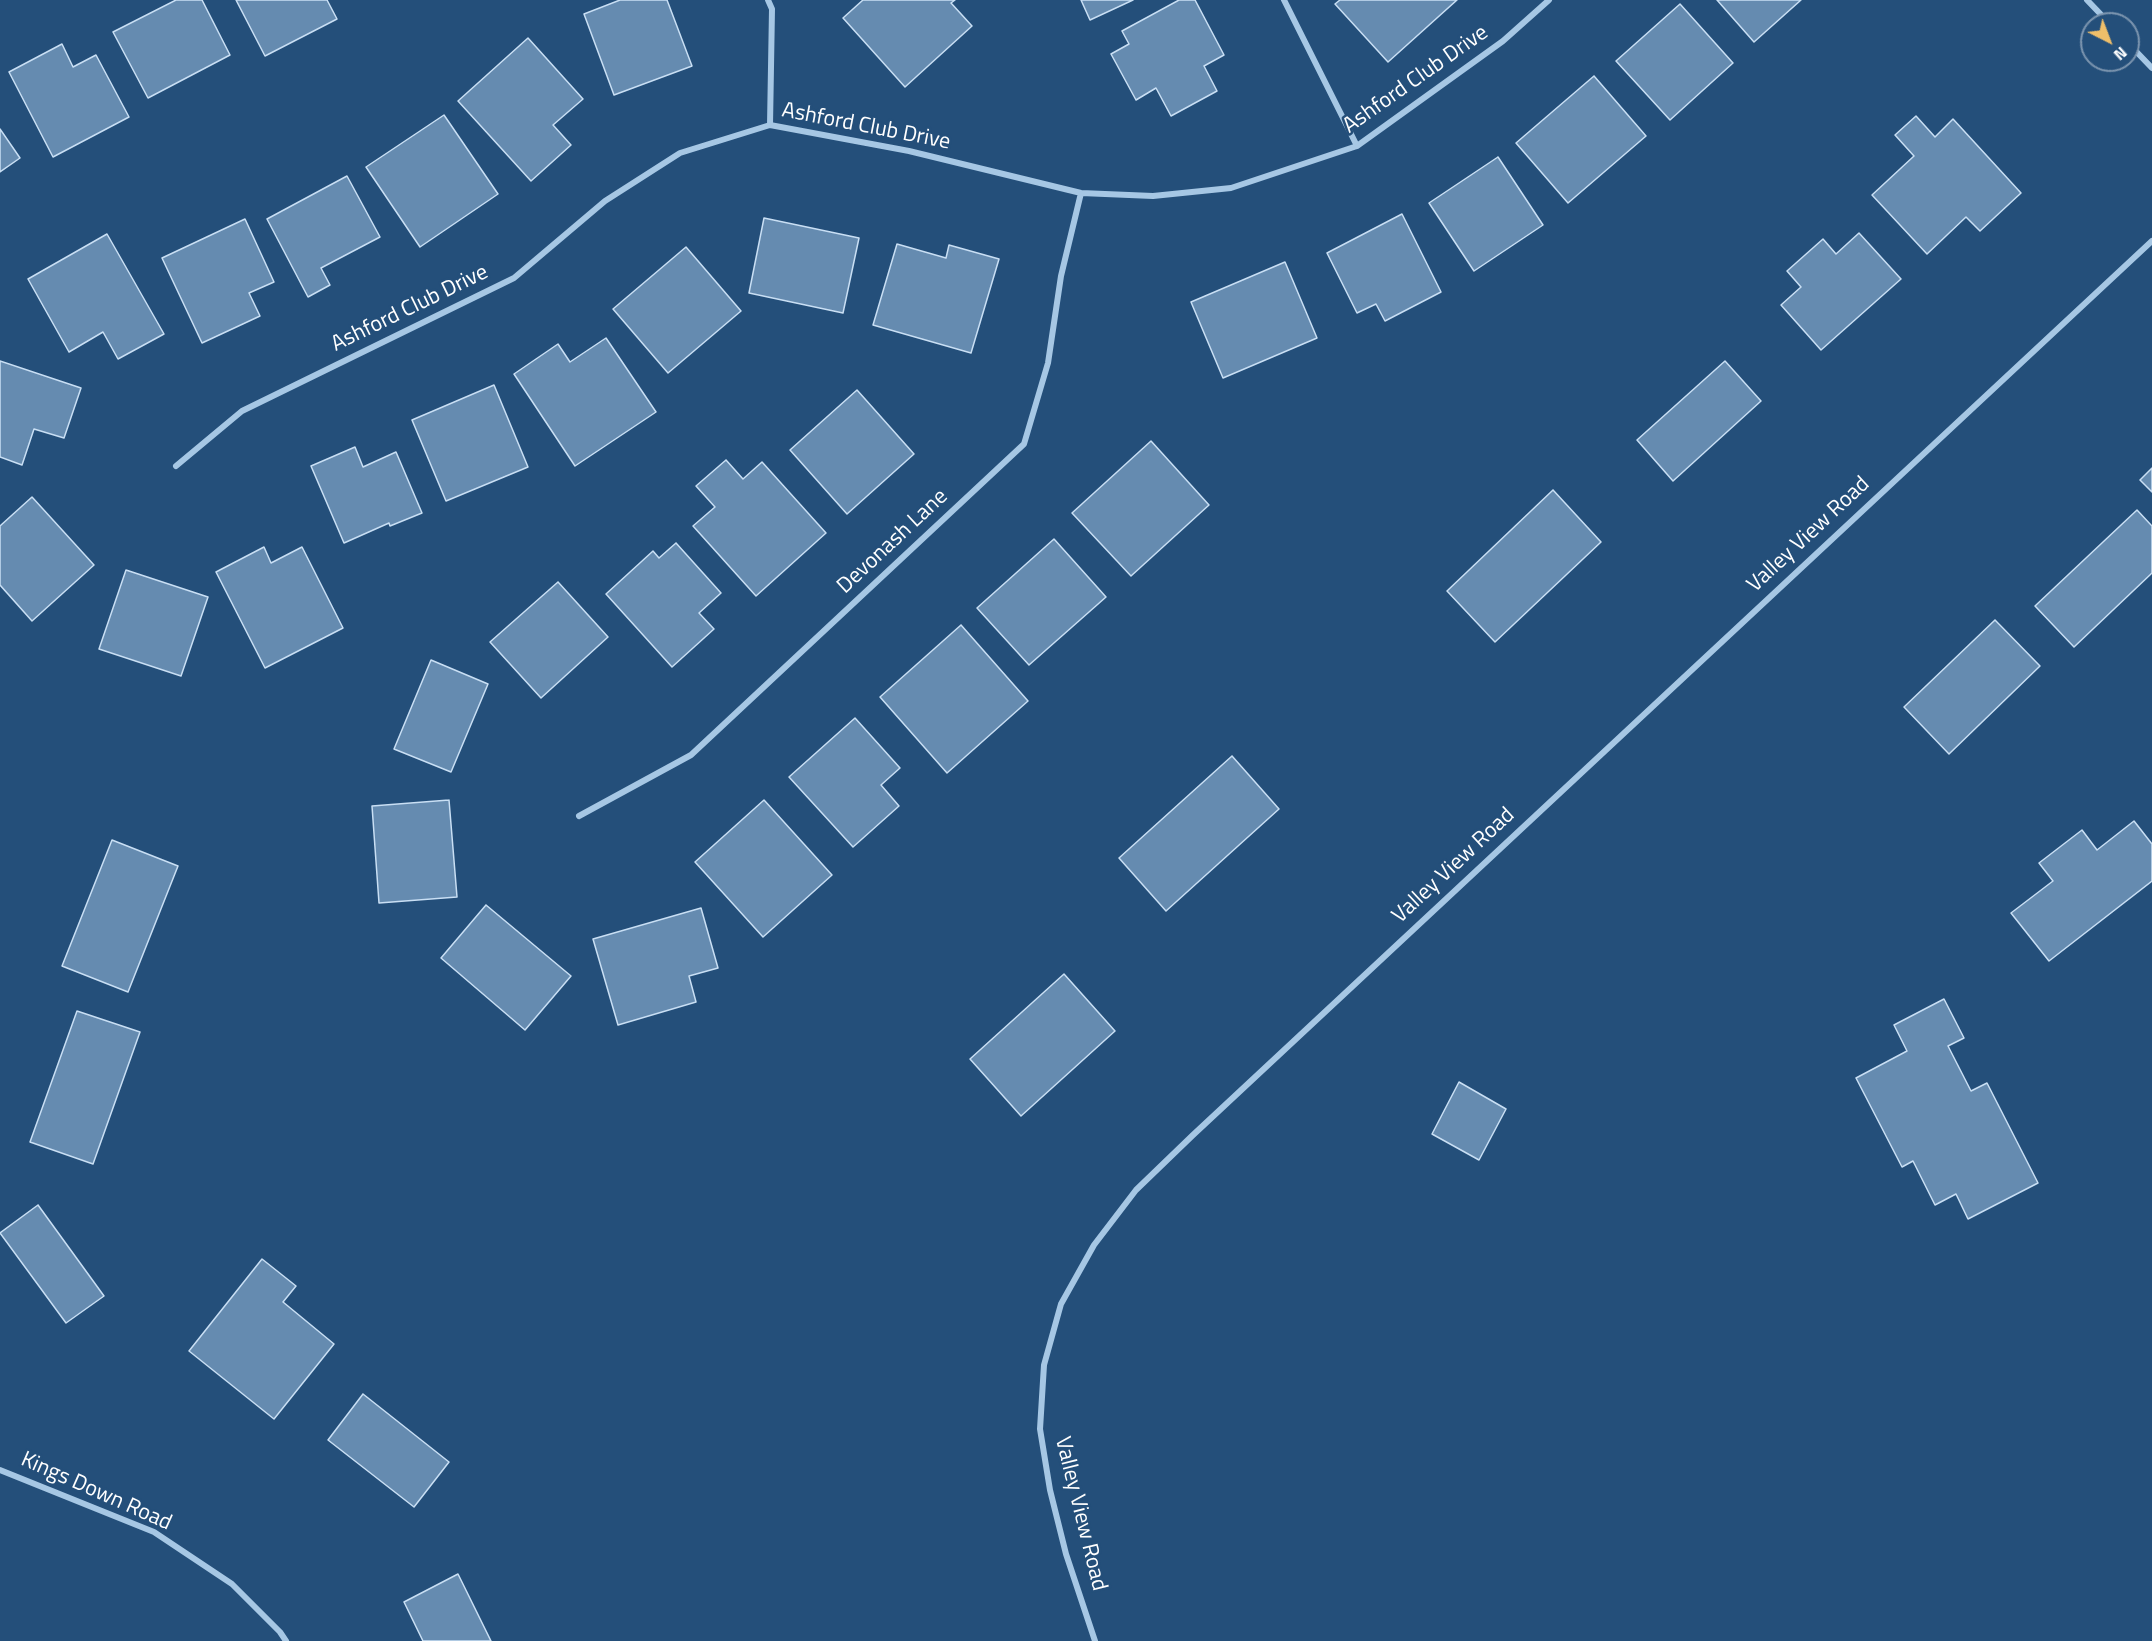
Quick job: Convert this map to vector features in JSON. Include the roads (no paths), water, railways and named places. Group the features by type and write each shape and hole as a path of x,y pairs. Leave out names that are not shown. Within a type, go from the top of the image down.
{"street":[{"path":"768,0 771,9 770,125"},
{"path":"1284,0 1357,146"},
{"name":"Ashford Club Drive","path":"176,466 242,411 514,278 605,201 680,153 770,125 909,152 1081,194 1153,196 1231,188 1357,146 1503,41 1549,0"},
{"path":"2087,0 2098,12"},
{"path":"2140,56 2152,68"},
{"name":"Devonash Lane","path":"579,816 691,754 1024,444 1048,363 1061,276 1081,194"},
{"name":"Valley View Road","path":"1095,1641 1066,1554 1050,1490 1040,1429 1044,1365 1061,1304 1101,1236 1136,1190 1193,1135 2152,242"},
{"name":"Kings Down Road","path":"0,1470 154,1532 232,1584 280,1632 286,1641"}]}
